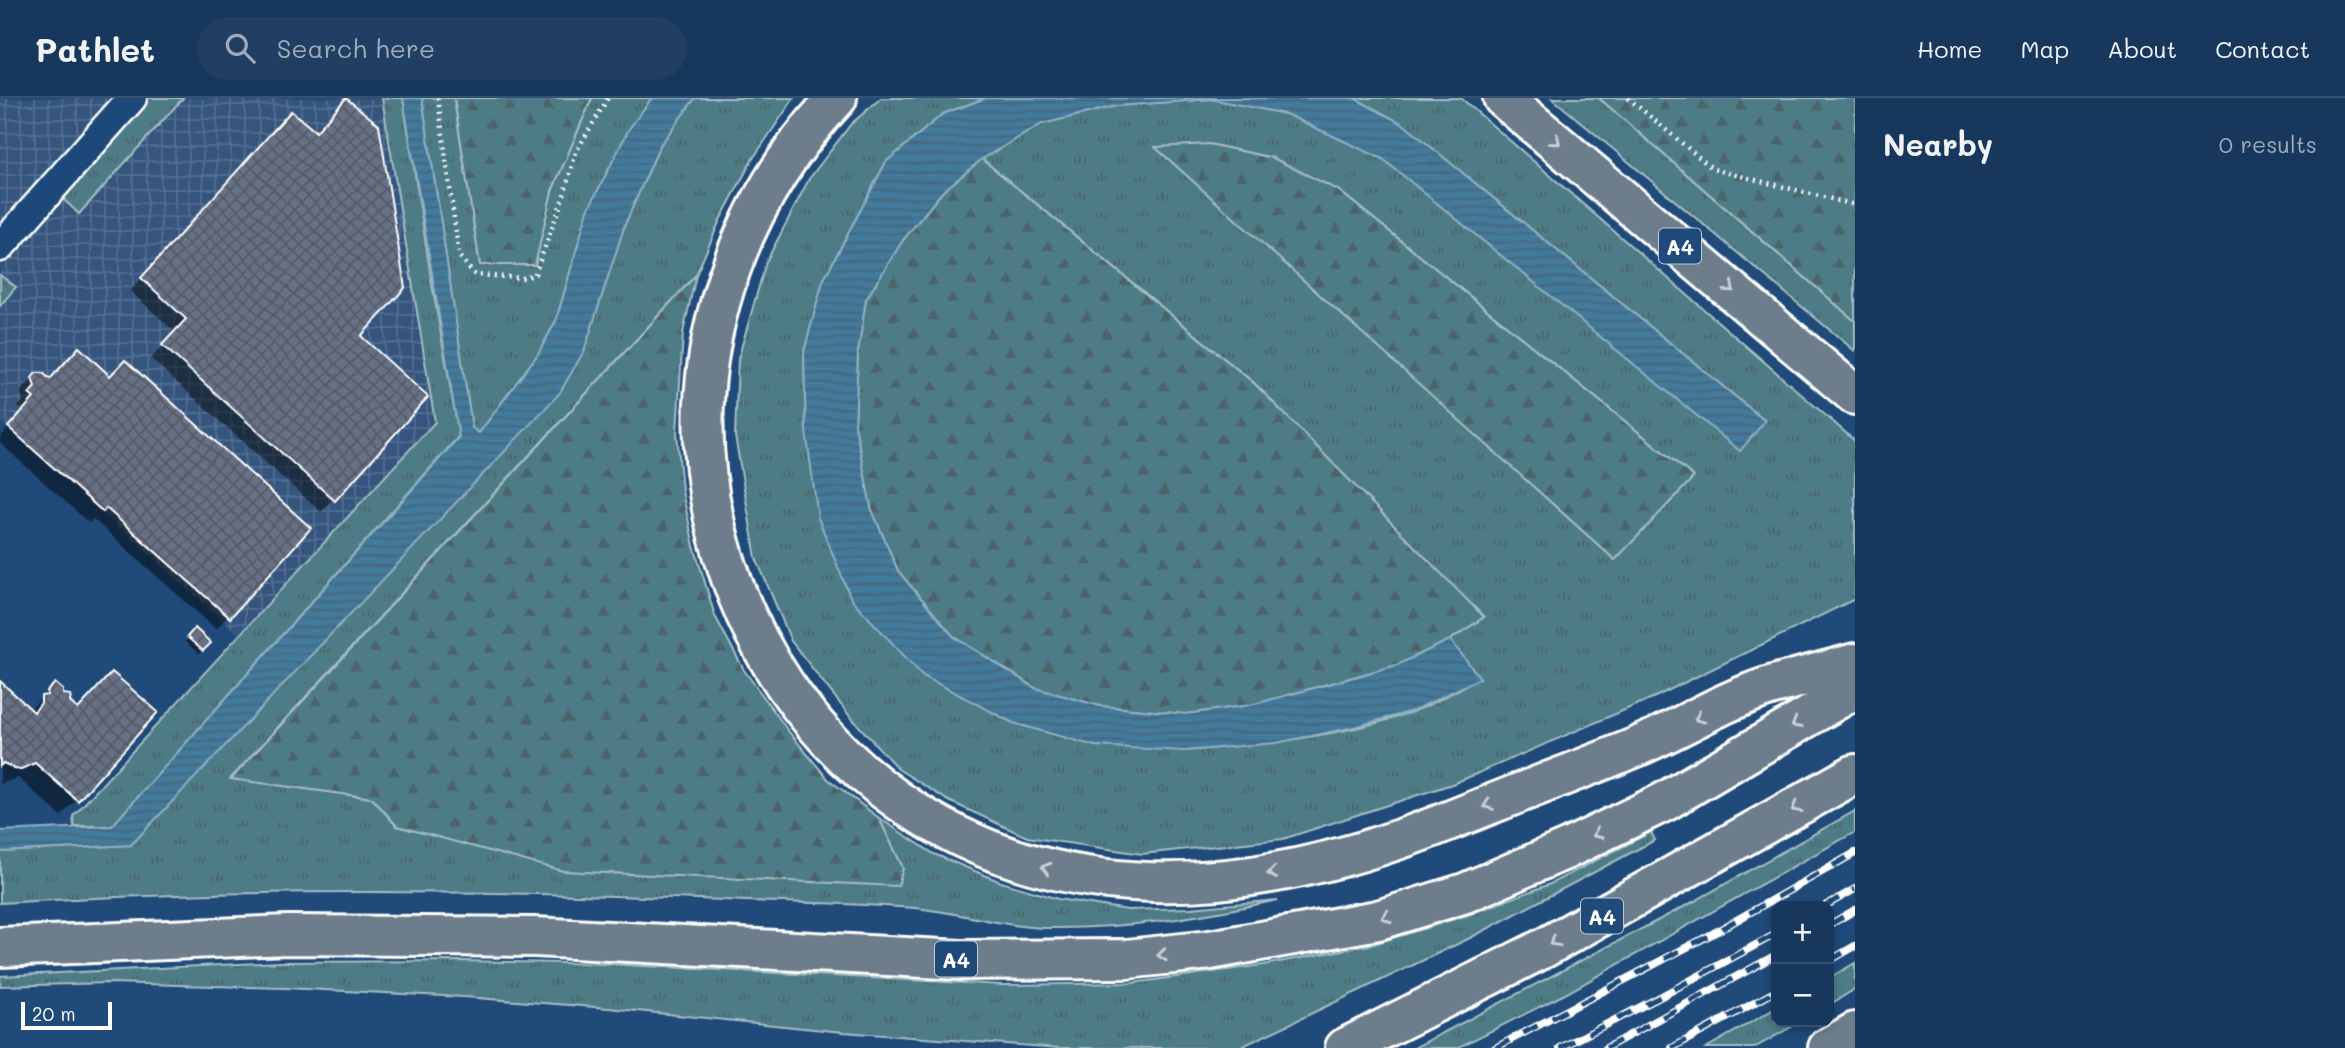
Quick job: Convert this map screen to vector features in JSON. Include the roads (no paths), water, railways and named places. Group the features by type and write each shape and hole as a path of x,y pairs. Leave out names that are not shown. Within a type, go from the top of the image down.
{"highway":[{"path":"837,98 797,144 766,192 742,238 723,289 711,342 704,396 705,454 710,505 724,561 742,609 766,656 797,703 836,748 874,783 919,814 970,842 1017,860 1069,875 1181,883 1275,872 1341,858 1398,840 1637,747 1764,688 1855,663"},
{"name":"A4","path":"1503,98 1855,395"},
{"name":"A4","path":"0,947 302,935 535,937 961,960 1127,959 1210,950 1378,920 1465,893 1567,849 1664,802 1855,689"},
{"name":"A4","path":"1345,1048 1544,948 1855,774"},
{"path":"1828,1048 1855,1032"}],"street":[{"path":"0,247 132,98"}],"railway":[{"path":"1495,1048 1712,934 1855,853"},
{"path":"1834,901 1855,889"},
{"path":"1834,922 1855,910"},
{"path":"1560,1048 1771,937"},
{"path":"1834,958 1855,946"},
{"path":"1606,1048 1771,958"},
{"path":"1672,1048 1771,994"}]}
